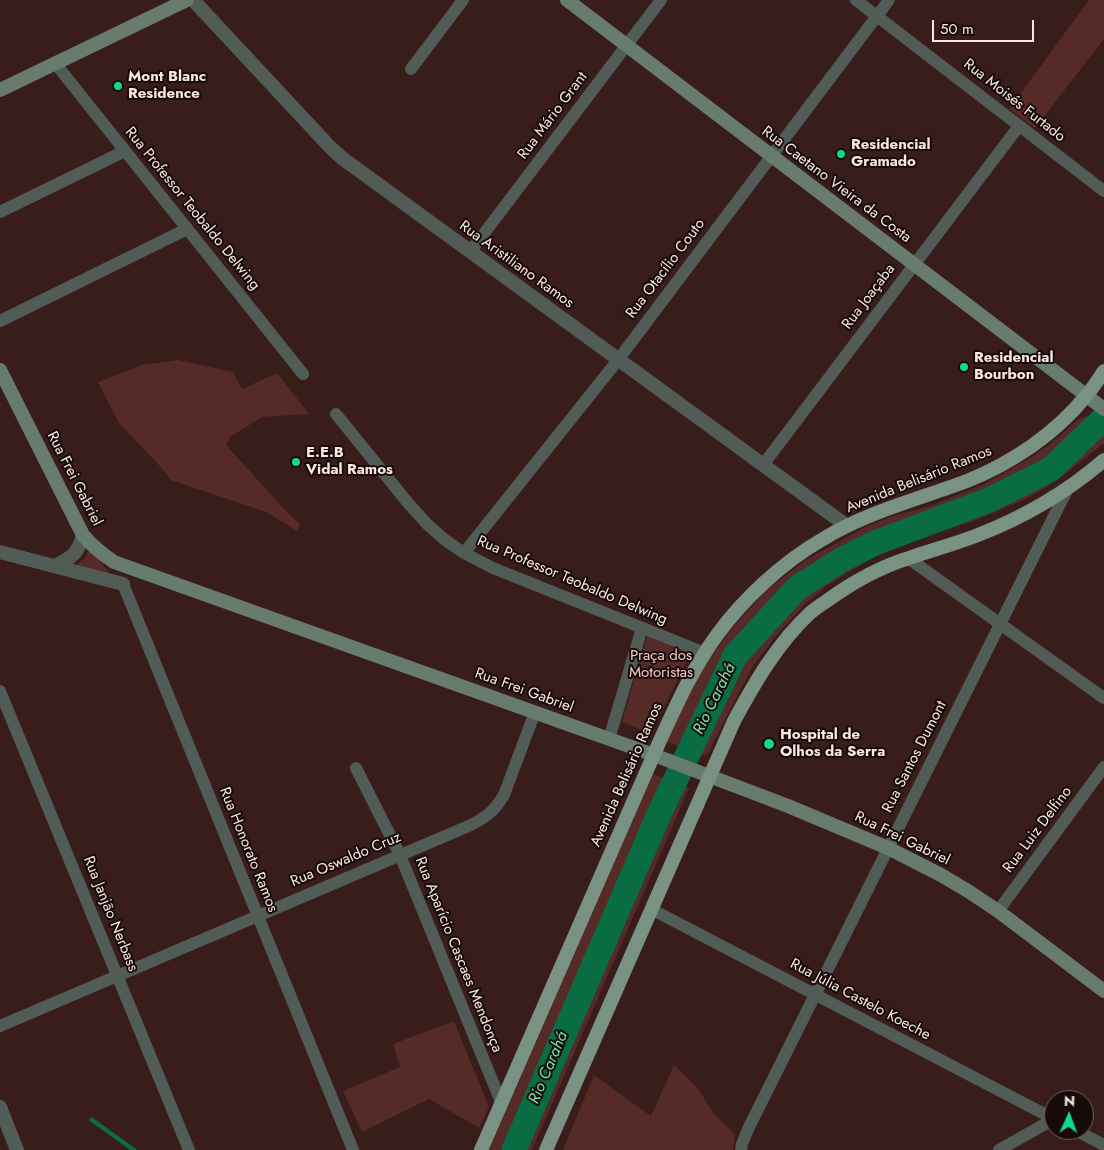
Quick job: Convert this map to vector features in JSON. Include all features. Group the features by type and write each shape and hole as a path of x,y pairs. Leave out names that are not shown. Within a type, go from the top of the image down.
{"main road":[{"path":"0,90 187,0"},
{"name":"Rua Caetano Vieira da Costa","path":"567,0 1101,407"},
{"name":"Rua Frei Gabriel","path":"0,370 83,535 98,551 114,562 659,757 788,806 888,848 941,875 998,911 1104,990"},
{"name":"Avenida Belisário Ramos","path":"481,1150 501,1102 659,757 677,703 705,653 722,628 768,580 790,561 823,538 870,516 996,468 1021,454 1045,436 1070,413 1104,372"},
{"path":"546,1150 651,909 704,774 749,691 788,635 812,612 848,586 888,565 1005,524 1040,506 1068,488 1104,460"}],"street":[{"name":"Rua Aristiliano Ramos","path":"193,0 342,158 847,526"},
{"path":"411,69 463,0"},
{"name":"Rua Mário Grant","path":"470,252 661,0"},
{"name":"Rua Moisés Furtado","path":"856,0 1104,191"},
{"name":"Rua Otacílio Couto","path":"464,553 618,360 889,0"},
{"name":"Rua Professor Teobaldo Delwing","path":"55,63 303,374"},
{"name":"Rua Joaçaba","path":"763,465 1019,126"},
{"path":"0,212 125,151"},
{"path":"0,321 187,229"},
{"name":"Rua Professor Teobaldo Delwing","path":"336,414 428,524 445,540 464,553 493,568 705,653"},
{"name":"Rua Santos Dumont","path":"741,1150 749,1128 1068,488"},
{"path":"55,566 73,556 80,546 83,535"},
{"path":"0,552 123,584"},
{"path":"908,558 1104,698"},
{"name":"Rua Honorato Ramos","path":"114,562 353,1150"},
{"path":"609,739 642,628"},
{"name":"Rua Janjão Nerbass","path":"0,690 189,1150"},
{"name":"Rua Oswaldo Cruz","path":"0,1026 486,817 504,795 535,712"},
{"name":"Rua Aparício Cascaes Mendonça","path":"356,768 400,855 501,1102"},
{"name":"Rua Luiz Delfino","path":"998,911 1104,768"},
{"name":"Rua Júlia Castelo Koeche","path":"651,909 1044,1114"},
{"path":"0,1107 17,1150"},
{"path":"999,1150 1044,1125"}],"green space":[{"path":"1089,0 1104,0 1104,39 1035,128 1009,109"},
{"path":"178,360 233,372 242,389 277,373 309,414 262,417 230,437 226,445 300,524 297,531 266,512 171,480 119,423 98,382 142,365"},
{"path":"1086,416 1104,427 1104,443 1045,488 1024,500 971,522 880,553 828,585 805,604 775,637 753,666 707,755 667,742 677,715 704,666 734,626 767,590 806,560 865,527 893,516 930,506 984,484 1030,458 1049,445 1079,419"},
{"path":"89,548 112,576 74,567 86,557"},
{"name":"Praça dos Motoristas","path":"647,636 690,654 651,734 622,722"},
{"path":"653,774 689,788 532,1150 489,1150"},
{"path":"454,1021 489,1107 479,1128 429,1099 362,1132 343,1091 400,1067 393,1044"},
{"path":"674,1065 696,1086 715,1115 735,1134 733,1150 563,1150 594,1075 651,1116"}],"waterway":[{"name":"Rio Carahá","path":"514,1150 660,812 735,656 797,588 841,560 875,543 989,500 1051,469 1104,418"},
{"path":"92,1120 134,1150"}],"place":[{"name":"Mont Blanc Residence","path":"118,86"},
{"name":"Residencial Gramado","path":"841,154"},
{"name":"Residencial Bourbon","path":"964,367"},
{"name":"E.E.B Vidal Ramos","path":"296,462"},
{"name":"Hospital de Olhos da Serra","path":"769,744"}]}
